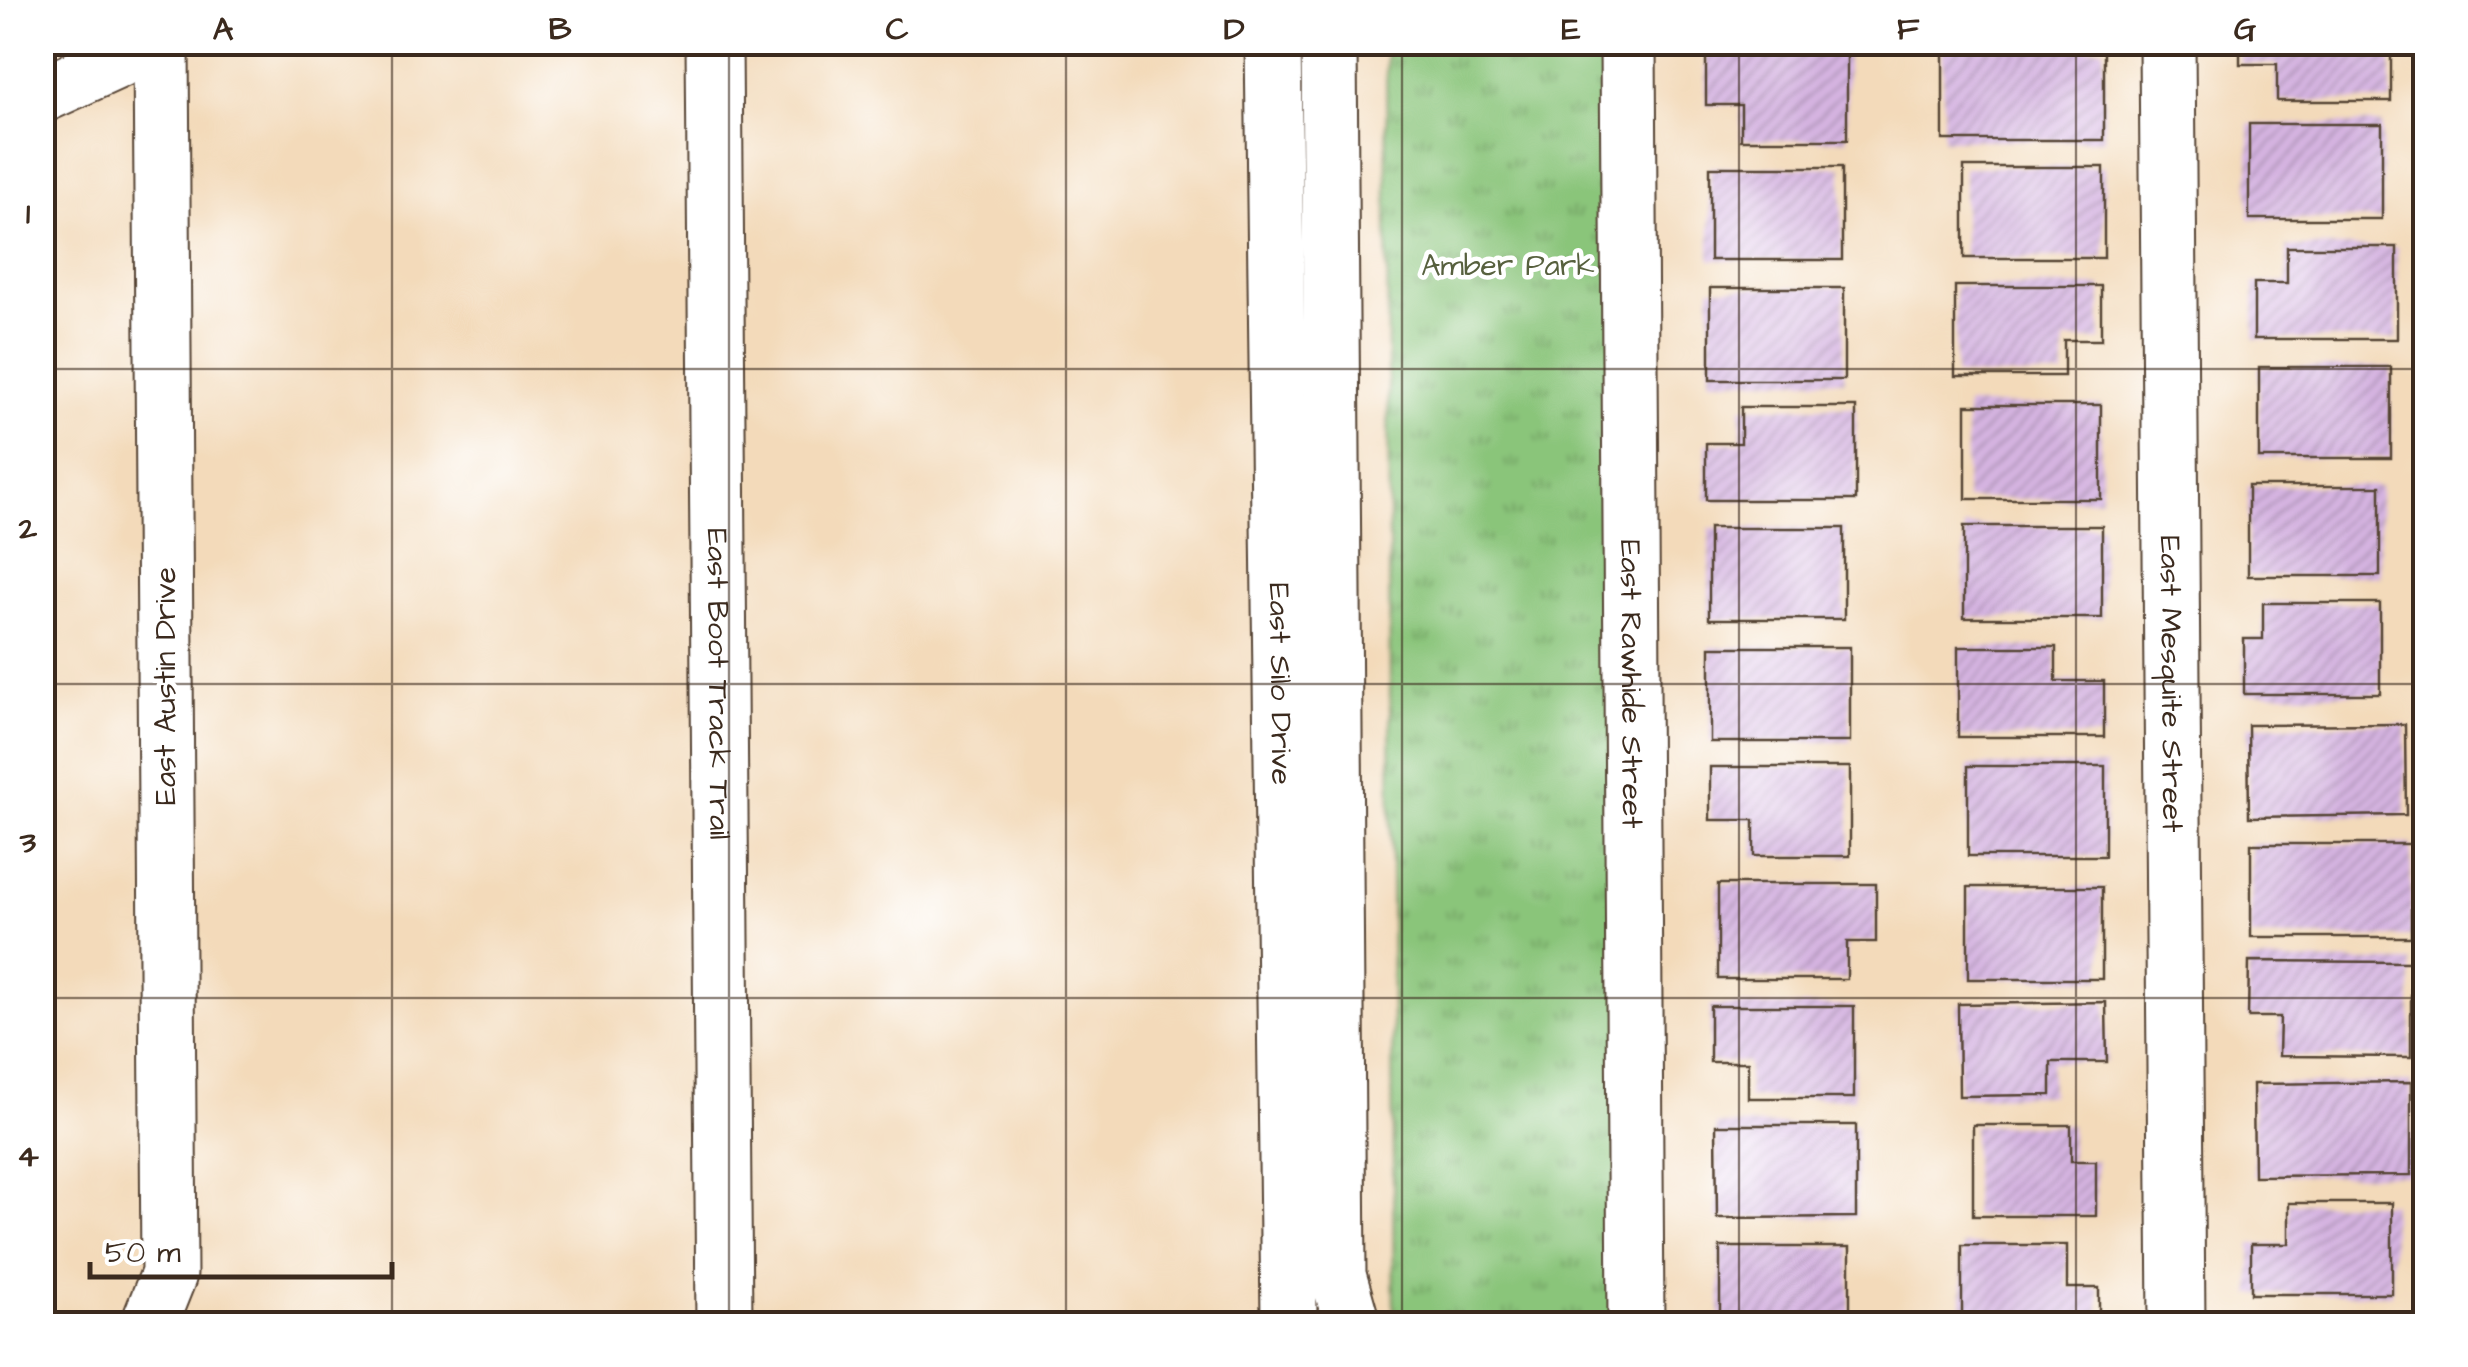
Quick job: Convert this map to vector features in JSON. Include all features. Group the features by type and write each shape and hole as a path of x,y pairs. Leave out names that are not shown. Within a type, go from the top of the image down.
{"street":[{"path":"42,95 159,42"},
{"name":"East Austin Drive","path":"149,1324 170,1274 159,42"},
{"name":"East Boot Track Trail","path":"714,42 724,1324"},
{"name":"East Silo Drive","path":"1273,42 1289,1318 1286,1324"},
{"path":"1329,42 1338,1275 1352,1324"},
{"name":"East Rawhide Street","path":"1628,42 1636,1324"},
{"name":"East Mesquite Street","path":"2167,42 2177,1324"}],"green space":[{"name":"Amber Park","path":"1386,43 1628,43 1636,1324 1394,1324"}],"building":[{"path":"2240,42 2391,42 2391,101 2277,101 2277,64 2240,64"},
{"path":"1943,48 2104,48 2104,140 1943,140"},
{"path":"1706,49 1847,49 1847,140 1741,140 1741,105 1706,105"},
{"path":"2249,124 2382,124 2382,219 2249,219"},
{"path":"1710,167 1842,167 1842,260 1710,260"},
{"path":"1964,167 2104,167 2104,258 1964,258"},
{"path":"2287,247 2397,247 2397,339 2254,339 2254,283 2287,283"},
{"path":"1955,286 2101,286 2101,340 2064,340 2064,376 1955,376"},
{"path":"1710,288 1844,288 1844,380 1710,380"},
{"path":"2259,367 2391,367 2391,458 2259,458"},
{"path":"1966,405 2101,405 2101,499 1966,499"},
{"path":"1741,407 1856,407 1856,500 1706,500 1706,443 1741,443"},
{"path":"2248,486 2380,486 2380,576 2248,576"},
{"path":"1964,526 2102,526 2102,618 1964,618"},
{"path":"1709,528 1844,528 1844,619 1709,619"},
{"path":"2263,603 2380,603 2380,694 2244,694 2244,639 2263,639"},
{"path":"1710,647 1850,647 1850,742 1710,742"},
{"path":"1958,647 2056,647 2056,681 2104,681 2104,737 1958,737"},
{"path":"2405,724 2406,815 2249,817 2248,725"},
{"path":"1968,766 2105,766 2105,856 1968,856"},
{"path":"1710,767 1850,767 1850,856 1754,856 1754,820 1710,820"},
{"path":"2251,844 2411,844 2411,937 2251,937"},
{"path":"1718,884 1876,884 1876,942 1847,942 1847,979 1718,979"},
{"path":"1968,887 2102,887 2102,979 1968,979"},
{"path":"2249,961 2411,962 2411,1057 2279,1056 2280,1017 2248,1017"},
{"path":"2106,1002 2107,1062 2051,1062 2051,1095 1959,1096 1958,1004"},
{"path":"1710,1006 1854,1006 1854,1098 1748,1098 1748,1062 1710,1062"},
{"path":"2411,1082 2411,1175 2254,1176 2253,1084"},
{"path":"1716,1125 1856,1125 1856,1217 1717,1218"},
{"path":"1973,1125 2071,1125 2071,1161 2096,1161 2096,1216 1973,1216"},
{"path":"2289,1203 2392,1203 2392,1294 2251,1294 2251,1244 2289,1244"},
{"path":"1962,1245 2067,1245 2067,1288 2099,1288 2099,1324 1962,1324"},
{"path":"1720,1247 1850,1247 1850,1324 1720,1324"}]}
